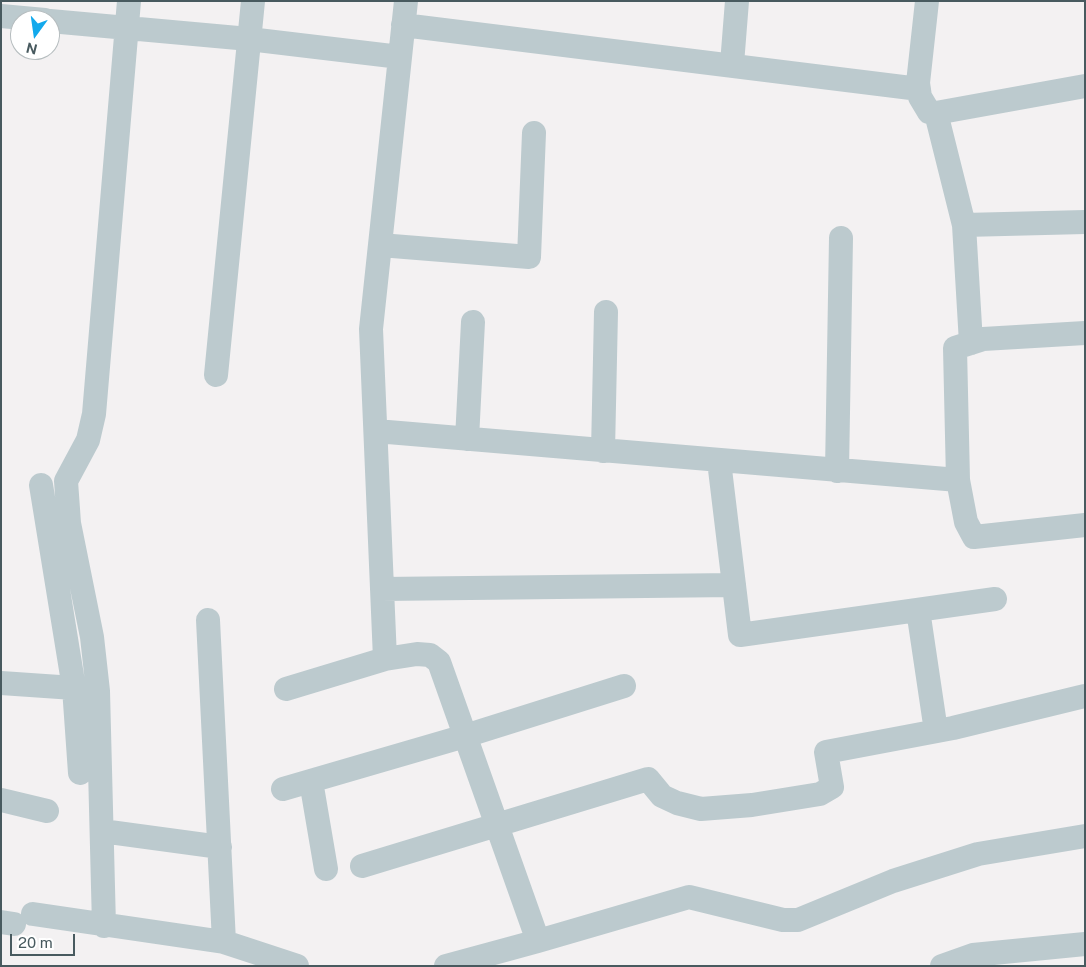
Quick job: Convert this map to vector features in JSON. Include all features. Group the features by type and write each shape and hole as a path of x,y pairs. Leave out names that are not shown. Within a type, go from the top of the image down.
{"street":[{"path":"104,926 98,691 92,637 69,523 66,481 88,440 94,414 129,1"},
{"path":"216,375 253,1"},
{"path":"385,659 371,329 406,1"},
{"path":"732,64 737,1"},
{"path":"927,1 919,89 920,97 929,112 936,113 1085,86"},
{"path":"60,22 249,39 400,57"},
{"path":"403,24 919,89"},
{"path":"936,113 964,225 971,343"},
{"path":"380,245 529,257 534,133"},
{"path":"964,225 1085,222"},
{"path":"836,471 841,238"},
{"path":"603,450 606,312"},
{"path":"467,439 473,322"},
{"path":"1085,333 983,339 955,348 958,480 966,522 974,537 996,537 1085,526"},
{"path":"376,431 958,480"},
{"path":"719,461 740,635 995,599"},
{"path":"41,485 74,688 80,773"},
{"path":"382,589 734,585"},
{"path":"918,610 936,731"},
{"path":"208,620 224,942"},
{"path":"286,689 385,659 417,654 430,655 439,662 538,942"},
{"path":"1,682 74,688"},
{"path":"282,789 465,736 624,686"},
{"path":"362,866 648,779 662,796 677,803 702,809 752,805 820,794 832,787 826,752 936,731 1085,696"},
{"path":"311,781 326,869"},
{"path":"1,800 47,811"},
{"path":"102,831 220,847"},
{"path":"446,966 538,942 689,897 783,920 798,920 893,881 978,854 1085,836"},
{"path":"16,920 104,926 224,942 297,966"},
{"path":"942,966 973,955 1085,944"}]}
